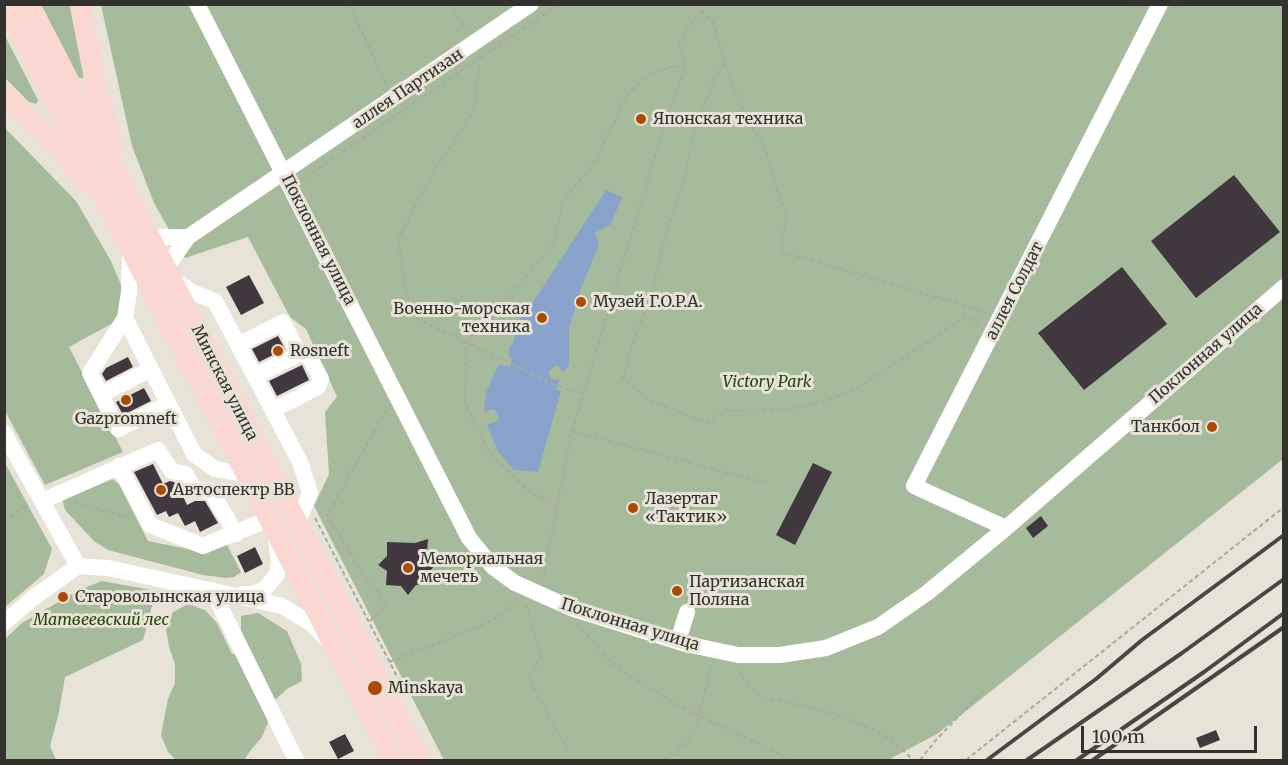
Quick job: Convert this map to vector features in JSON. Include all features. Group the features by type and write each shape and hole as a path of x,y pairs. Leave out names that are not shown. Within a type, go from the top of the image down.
{"main road":[{"name":"Минская улица","path":"5,4 393,760"},
{"name":"Минская улица","path":"29,4 420,760"},
{"path":"80,4 109,138 134,207"},
{"path":"4,93 65,156 115,220"}],"street":[{"name":"Поклонная улица","path":"197,4 469,538 493,567 515,583 571,608 678,641 738,655 780,655 826,648 878,627 927,593 1006,528 1284,287"},
{"name":"аллея Партизан","path":"188,237 531,4"},
{"name":"аллея Солдат","path":"1006,528 914,486 1161,4"},
{"path":"149,237 188,237 168,274 194,293 215,301 300,462 310,493 297,524"},
{"path":"130,250 129,292 125,318 90,373 118,429 168,404"},
{"path":"125,318 194,454 215,469 246,474"},
{"path":"238,345 283,322 299,354"},
{"path":"255,376 299,354 308,354 321,378 318,387 273,410"},
{"path":"101,395 151,369"},
{"path":"4,433 46,498 78,566"},
{"path":"46,498 158,450 172,471 186,474 194,490 211,491 236,534"},
{"path":"119,466 150,525 203,546 271,524 278,547 277,574 265,589 253,594 235,595"},
{"path":"4,623 33,598 78,566 108,568 282,606 312,624 334,646"},
{"path":"212,590 296,760"},
{"path":"678,641 687,612"}],"path":[{"path":"349,4 393,99"},
{"path":"448,4 479,40 480,60 474,111 434,171 399,239 406,292 419,320 560,387 583,393"},
{"path":"306,177 559,4"},
{"path":"698,4 700,11 712,20 734,91 765,147 775,186 787,215 780,250 973,308"},
{"path":"543,578 572,431 664,126 685,69 680,40 700,11"},
{"path":"725,63 714,79 694,133 682,186 663,244 653,289 623,378 649,400 707,423 726,411 782,410 820,403 855,390 964,317 995,330"},
{"path":"558,506 527,490 489,453 465,404 466,343 553,246 563,201 594,164 627,96 645,76 674,66 685,69"},
{"path":"307,502 370,621 386,605 376,588 364,576 327,515 396,393"},
{"path":"572,431 765,483"},
{"path":"4,522 46,498 150,525"},
{"path":"966,760 1284,507"},
{"path":"389,662 497,618 523,594"},
{"path":"525,602 541,656 529,679 573,760"},
{"path":"571,608 579,628 615,667 684,709 789,760"},
{"path":"664,760 688,741 696,729 714,650"},
{"path":"738,655 739,670 746,683 764,699 845,717 884,735 914,760"},
{"path":"920,760 985,689"},
{"path":"676,751 678,760"}],"green space":[{"path":"38,5 72,5 83,78 78,78"},
{"name":"Victory Park","path":"101,5 1283,5 1283,459 937,734 888,760 444,760 314,506 329,474 325,412 337,397 306,329 290,317 248,237 185,258 154,203 132,146"},
{"path":"4,34 38,100 36,104 29,102 5,78"},
{"path":"4,127 76,201 111,261 122,287 121,315 113,323 69,347 123,452 45,485 5,411"},
{"name":"Матвеевский лес","path":"5,463 52,549 44,574 5,607"},
{"path":"111,478 119,484 148,541 203,552 225,541 241,572 234,577 226,578 203,575 108,550 94,541 65,510 63,501 67,497"},
{"name":"Матвеевский лес","path":"102,581 156,591 143,640 65,677 50,746 56,760 5,760 5,639 22,623 81,589"},
{"path":"188,604 205,610 217,623 232,654 249,651 241,635 241,616 258,613 287,631 301,664 302,681 287,689 273,702 262,737 244,760 176,760 168,752 161,735 168,699 175,683 175,664 166,629 173,612"}],"water":[{"path":"606,190 622,197 611,224 595,233 599,245 581,288 569,329 569,365 563,373 559,366 549,371 550,377 554,380 560,379 556,389 561,391 538,472 514,470 498,452 487,425 497,421 499,417 493,409 484,412 486,393 498,365 510,366 512,358 509,357 509,346 513,344 515,335 521,335 525,328 520,319"}],"building":[{"path":"1234,175 1280,232 1196,298 1151,241"},
{"path":"1122,267 1167,324 1084,390 1038,333"},
{"path":"249,275 264,303 241,315 226,287"},
{"path":"278,336 285,349 259,362 252,349"},
{"path":"128,357 133,367 106,381 102,374 106,368"},
{"path":"302,365 309,380 277,396 269,381"},
{"path":"144,388 151,401 123,415 116,402"},
{"path":"813,463 832,472 795,545 776,535"},
{"name":"Автоспектр ВВ","path":"153,464 163,484 170,481 177,483 187,505 195,501 205,501 218,523 200,532 195,521 185,526 178,513 169,517 166,511 157,515 134,472"},
{"path":"1041,516 1048,526 1033,538 1026,528"},
{"name":"Мемориальная мечеть","path":"428,539 427,553 437,563 429,572 429,585 416,585 408,595 401,586 386,585 387,571 378,565 387,556 387,542 415,543"},
{"path":"255,547 263,564 245,573 237,556"},
{"path":"1216,730 1220,740 1200,748 1196,738"},
{"path":"345,734 354,751 338,759 329,742"}],"railway":[{"path":"987,760 1096,679 1142,640 1284,535"},
{"path":"1027,760 1284,579"},
{"path":"1077,760 1284,613"},
{"path":"1093,760 1284,627"}],"place":[{"name":"Японская техника","path":"641,119"},
{"name":"Музей Г.О.Р.А.","path":"581,302"},
{"name":"Военно-морская техника","path":"542,318"},
{"name":"Rosneft","path":"278,351"},
{"name":"Gazpromneft","path":"126,400"},
{"name":"Танкбол","path":"1212,427"},
{"name":"Автоспектр ВВ","path":"161,490"},
{"name":"Лазертаг «Тактик»","path":"633,508"},
{"name":"Мемориальная мечеть","path":"408,568"},
{"name":"Партизанская Поляна","path":"677,591"},
{"name":"Староволынская улица","path":"63,597"},
{"name":"Minskaya","path":"375,688"}]}
